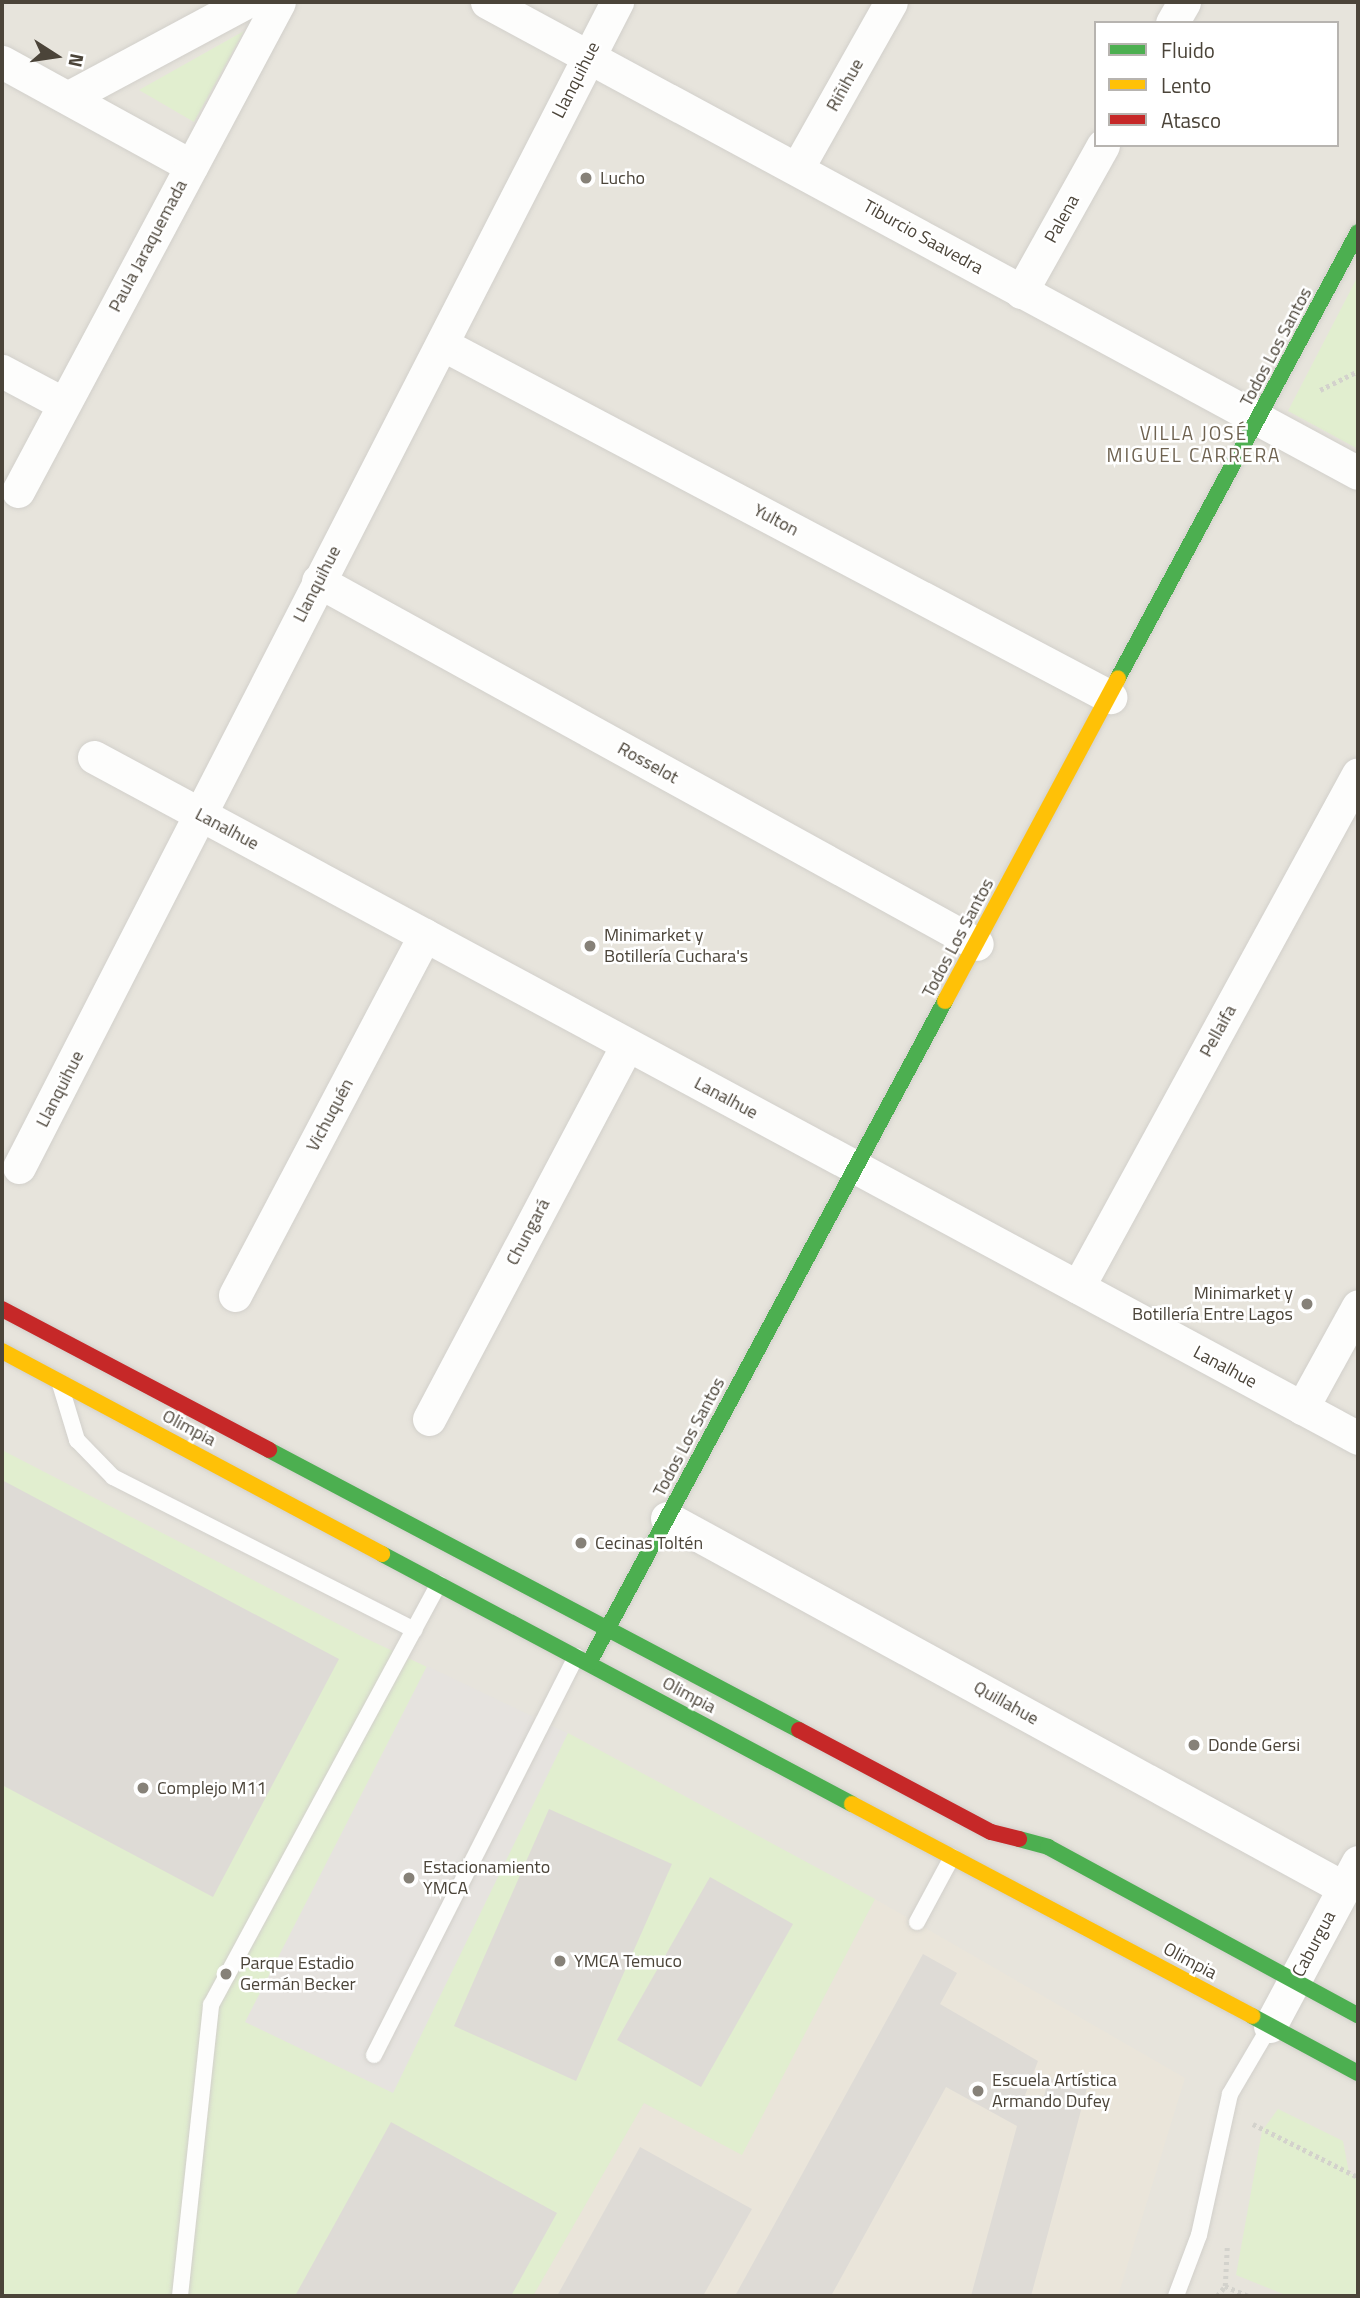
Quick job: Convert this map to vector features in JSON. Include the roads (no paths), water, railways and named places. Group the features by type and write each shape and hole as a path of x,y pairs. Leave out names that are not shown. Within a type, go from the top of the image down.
{"street":[{"path":"69,97 246,2"},
{"name":"Paula Jaraquemada","path":"18,491 279,2"},
{"name":"Tiburcio Saavedra","path":"487,2 798,167 1021,292 1358,472"},
{"name":"Llanquihue","path":"19,1167 617,2"},
{"name":"Riñihue","path":"798,167 891,2"},
{"path":"1173,21 1184,2"},
{"path":"2,62 191,166"},
{"name":"Palena","path":"1021,292 1103,147"},
{"name":"Todos Los Santos","path":"583,1659 608,1627 1260,420 1358,232"},
{"name":"Yulton","path":"442,344 1110,697"},
{"path":"2,371 64,404"},
{"name":"Rosselot","path":"318,581 977,944"},
{"name":"Lanalhue","path":"94,757 1358,1438"},
{"name":"Pellaifa","path":"1078,1287 1358,774"},
{"name":"Vichuquén","path":"234,1295 425,935"},
{"name":"Chungará","path":"429,1419 627,1045"},
{"path":"1302,1408 1358,1306"},
{"name":"Olimpia","path":"2,1309 608,1627 991,1832 1048,1847 1358,2015"},
{"name":"Olimpia","path":"2,1351 1358,2073"},
{"name":"Quillahue","path":"667,1518 1351,1875"},
{"name":"Caburgua","path":"1270,2026 1351,1875"}],"lane":[{"path":"60,1382 77,1440 113,1476 414,1630"},
{"path":"180,2296 211,2005 439,1584"},
{"path":"374,2055 583,1659"},
{"path":"917,1922 952,1857"},
{"path":"1176,2296 1199,2235 1230,2094 1270,2026"}],"place":[{"name":"Lucho","path":"586,178"},
{"name":"Minimarket y Botillería Cuchara's","path":"590,946"},
{"name":"Minimarket y Botillería Entre Lagos","path":"1307,1304"},
{"name":"Cecinas Toltén","path":"581,1543"},
{"name":"Donde Gersi","path":"1194,1745"},
{"name":"Complejo M11","path":"143,1788"},
{"name":"Estacionamiento YMCA","path":"409,1878"},
{"name":"YMCA Temuco","path":"560,1961"},
{"name":"Parque Estadio Germán Becker","path":"226,1974"},
{"name":"Escuela Artística Armando Dufey","path":"978,2091"}],"district":[{"name":"VILLA JOSÉ MIGUEL CARRERA","path":"1194,444"}]}
